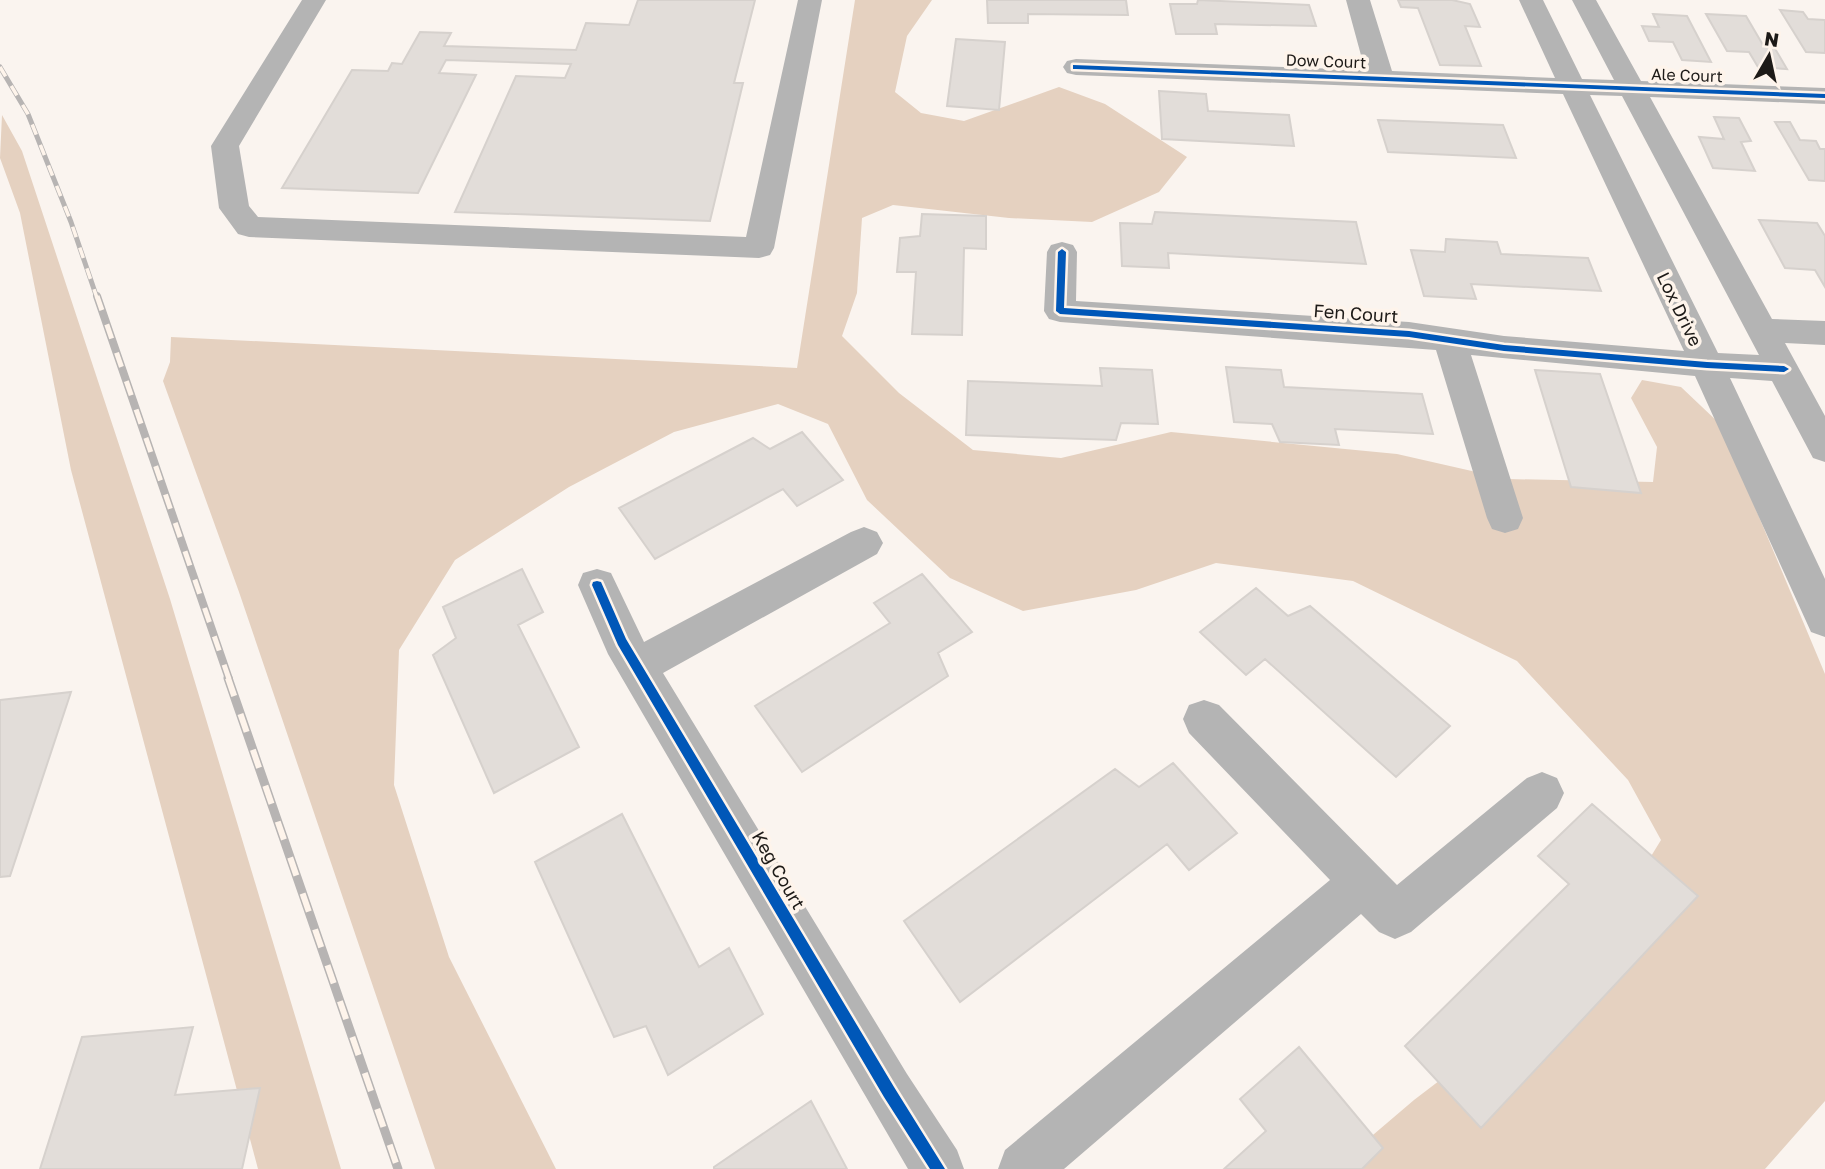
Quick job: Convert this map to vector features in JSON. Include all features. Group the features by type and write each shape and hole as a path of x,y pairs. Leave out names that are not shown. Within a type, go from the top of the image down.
{"street":[{"path":"314,0 225,146 234,208 249,227 759,248 810,0"},
{"name":"Dow Court","path":"1358,0 1381,79"},
{"name":"Lox Drive","path":"1531,0 1707,365 1825,620"},
{"path":"1584,0 1825,448"},
{"name":"Dow Court","path":"1076,67 1632,89"},
{"name":"Ale Court","path":"1632,89 1825,96"},
{"name":"Fen Court","path":"1062,252 1060,311 1409,334 1450,341 1707,365 1784,369"},
{"path":"1761,330 1825,333"},
{"path":"1450,341 1505,517"},
{"path":"638,666 864,542"},
{"name":"Keg Court","path":"597,585 622,642 882,1080 938,1169"},
{"path":"1204,719 1395,916 1542,793"},
{"path":"1024,1169 1363,882"}],"shaded area":[{"path":"855,0 932,0 907,36 895,92 921,113 964,121 1059,87 1105,104 1187,157 1159,192 1092,222 1009,218 893,205 862,218 857,293 842,336 899,393 973,450 1061,458 1171,432 1397,454 1507,479 1653,482 1657,447 1631,398 1642,380 1681,387 1720,424 1825,674 1825,1101 1765,1169 1333,1169 1414,1100 1578,975 1661,840 1628,780 1517,661 1353,581 1216,563 1136,590 1023,611 950,578 867,500 828,424 778,404 674,432 569,487 455,560 399,650 394,785 449,957 556,1169 435,1169 239,592 163,381 170,362 171,337 797,368"},
{"path":"2,115 22,151 170,599 341,1169 258,1169 71,470 20,213 0,158"}],"building":[{"path":"638,0 755,0 734,83 743,83 710,221 455,212 516,76 565,78 571,64 446,60 439,73 476,75 418,193 282,188 352,70 388,71 392,63 402,64 420,32 451,33 444,46 576,50 586,23 629,25"},
{"path":"987,0 1126,0 1128,15 1028,14 1028,23 988,23"},
{"path":"1198,0 1309,5 1316,26 1215,24 1217,34 1176,34 1170,4 1197,4"},
{"path":"1398,0 1452,0 1470,4 1480,27 1465,26 1481,66 1440,65 1418,8 1401,7"},
{"path":"1780,10 1803,12 1808,19 1825,20 1825,53 1806,52"},
{"path":"1653,14 1687,16 1711,62 1682,60 1673,42 1649,41 1642,26 1659,27"},
{"path":"1706,14 1746,16 1763,45 1774,47 1787,69 1758,67 1749,52 1727,51"},
{"path":"956,39 1005,42 999,110 947,106"},
{"path":"1159,91 1206,94 1208,111 1289,115 1294,146 1162,139"},
{"path":"1714,117 1739,118 1751,141 1741,142 1755,171 1713,168 1699,137 1724,139"},
{"path":"1378,120 1503,125 1516,158 1388,152"},
{"path":"1775,122 1790,122 1800,140 1816,141 1820,149 1825,149 1825,181 1809,180"},
{"path":"1155,212 1356,222 1366,264 1168,253 1169,268 1122,266 1120,223 1152,224"},
{"path":"922,214 986,216 986,249 964,248 962,335 912,334 916,272 897,272 900,238 920,236"},
{"path":"1759,220 1817,223 1825,236 1825,287 1815,270 1785,268"},
{"path":"1446,239 1497,242 1501,254 1588,258 1601,291 1471,284 1476,299 1424,296 1411,250 1445,252"},
{"path":"1226,367 1281,370 1284,387 1422,394 1433,434 1335,429 1339,445 1280,442 1272,424 1234,422"},
{"path":"1100,368 1152,370 1158,424 1121,423 1116,440 966,435 968,381 1102,386"},
{"path":"1535,370 1600,374 1641,493 1571,487"},
{"path":"802,432 843,480 797,506 783,489 655,559 619,508 753,438 770,449"},
{"path":"522,569 543,612 518,625 579,747 494,793 433,655 456,638 443,607"},
{"path":"922,574 972,632 938,653 948,676 802,772 755,706 890,623 874,603"},
{"path":"1256,588 1288,616 1310,606 1450,726 1396,777 1265,659 1246,675 1200,632"},
{"path":"71,692 10,876 0,877 0,700"},
{"path":"1173,763 1237,833 1189,870 1167,844 960,1002 904,921 1115,769 1139,787"},
{"path":"1592,804 1698,896 1481,1128 1405,1046 1569,884 1538,856"},
{"path":"622,814 699,967 729,948 763,1014 668,1075 646,1026 614,1037 535,862"},
{"path":"193,1027 175,1095 260,1088 242,1169 40,1169 82,1037"},
{"path":"1299,1047 1383,1148 1362,1169 1224,1169 1266,1131 1240,1099"},
{"path":"811,1101 847,1169 714,1169 714,1167"}],"railway":[{"path":"0,67 28,114 71,222 97,298"},
{"path":"97,296 229,679"},
{"path":"228,678 398,1169"}],"cycle path":[{"path":"1076,67 1825,96"},
{"path":"1062,252 1060,311 1409,334 1504,348 1784,369"},
{"path":"597,585 622,642 889,1092 938,1169"}]}
